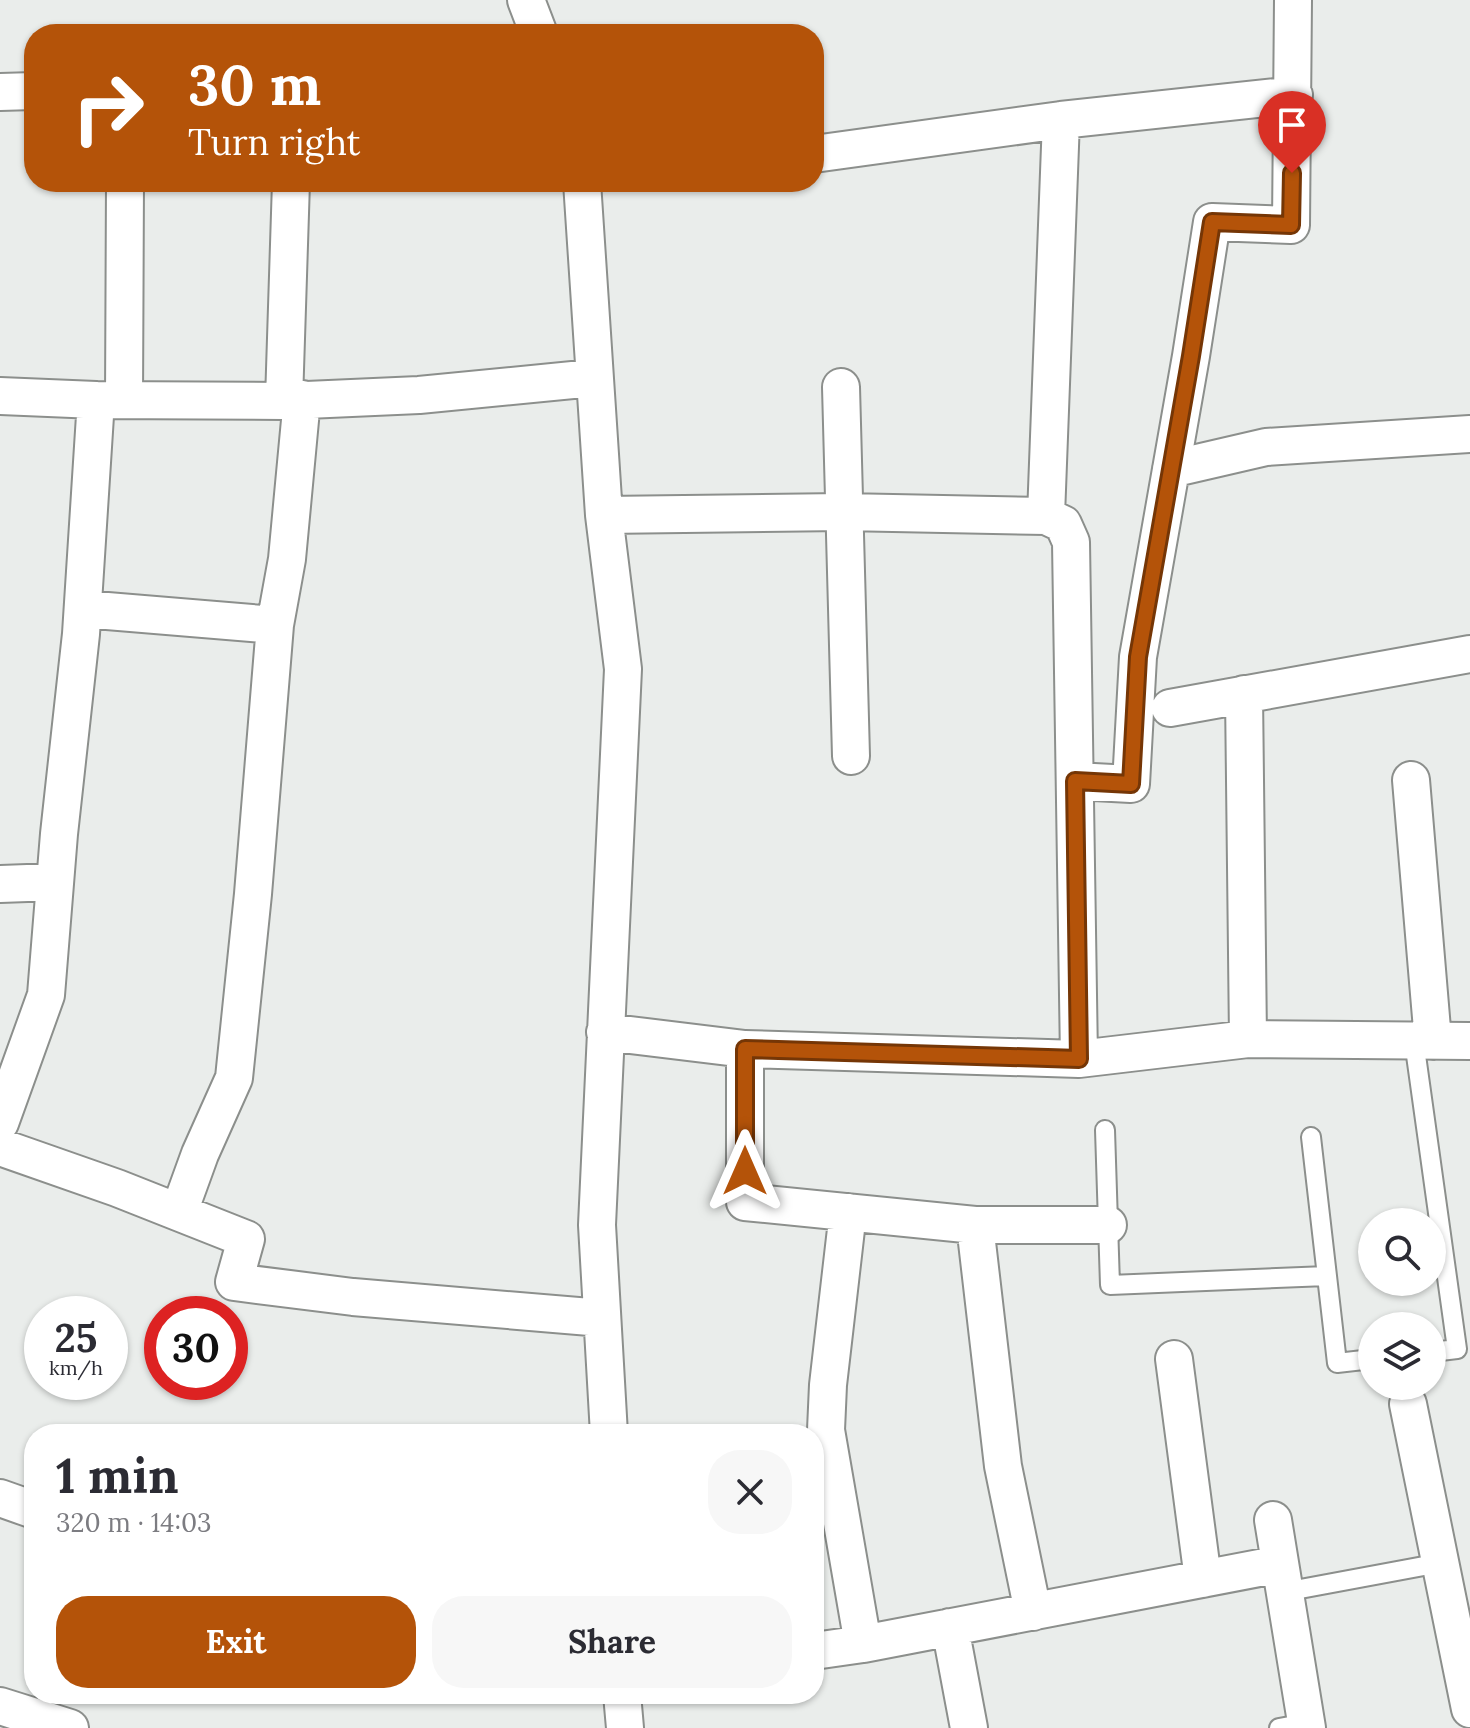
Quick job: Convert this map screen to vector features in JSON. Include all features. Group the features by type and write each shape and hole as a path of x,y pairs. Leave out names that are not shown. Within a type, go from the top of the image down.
{"street":[{"path":"526,0 535,24"},
{"path":"1075,781 1131,784 1138,657 1212,222 1291,225 1293,0"},
{"path":"0,92 24,91"},
{"path":"824,153 1061,120 1294,95"},
{"path":"1046,516 1061,120"},
{"path":"0,1123 15,1035 46,995 83,609 110,400 124,192"},
{"path":"179,1212 200,1154 234,1078 275,625 287,559 293,400 291,192"},
{"path":"583,192 604,515 623,669 597,1225 608,1424"},
{"path":"0,396 110,400 293,400 419,395 593,378"},
{"path":"841,387 851,756"},
{"path":"1171,469 1266,447 1470,434"},
{"path":"604,515 843,512 1046,516 1063,524 1071,542 1079,1059"},
{"path":"83,609 275,625"},
{"path":"1170,708 1470,654"},
{"path":"1244,694 1248,1039"},
{"path":"1411,780 1424,1041"},
{"path":"0,884 55,882"},
{"path":"605,1032 745,1049 1079,1059 1248,1039 1470,1041"},
{"path":"745,1049 745,1202 975,1225 1108,1225"},
{"path":"0,1147 246,1239 234,1282 353,1297 602,1318"},
{"path":"848,1212 828,1385 826,1430 863,1644"},
{"path":"975,1225 1003,1466 1033,1612"},
{"path":"1174,1359 1203,1579"},
{"path":"1408,1404 1470,1709"},
{"path":"0,1498 24,1506"},
{"path":"1273,1520 1297,1726"},
{"path":"824,1650 1203,1579 1282,1578"},
{"path":"950,1627 969,1728"},
{"path":"623,1704 625,1728"},
{"path":"0,1706 70,1728"}],"lane":[{"path":"1424,1041 1457,1349 1446,1350"},
{"path":"1105,1130 1110,1285 1327,1276"},
{"path":"1311,1137 1337,1363 1358,1361"},
{"path":"1282,1578 1440,1563"}],"route":[{"path":"745,1171 745,1049 1079,1059 1075,781 1131,784 1138,657 1212,222 1291,225 1292,173"}]}
